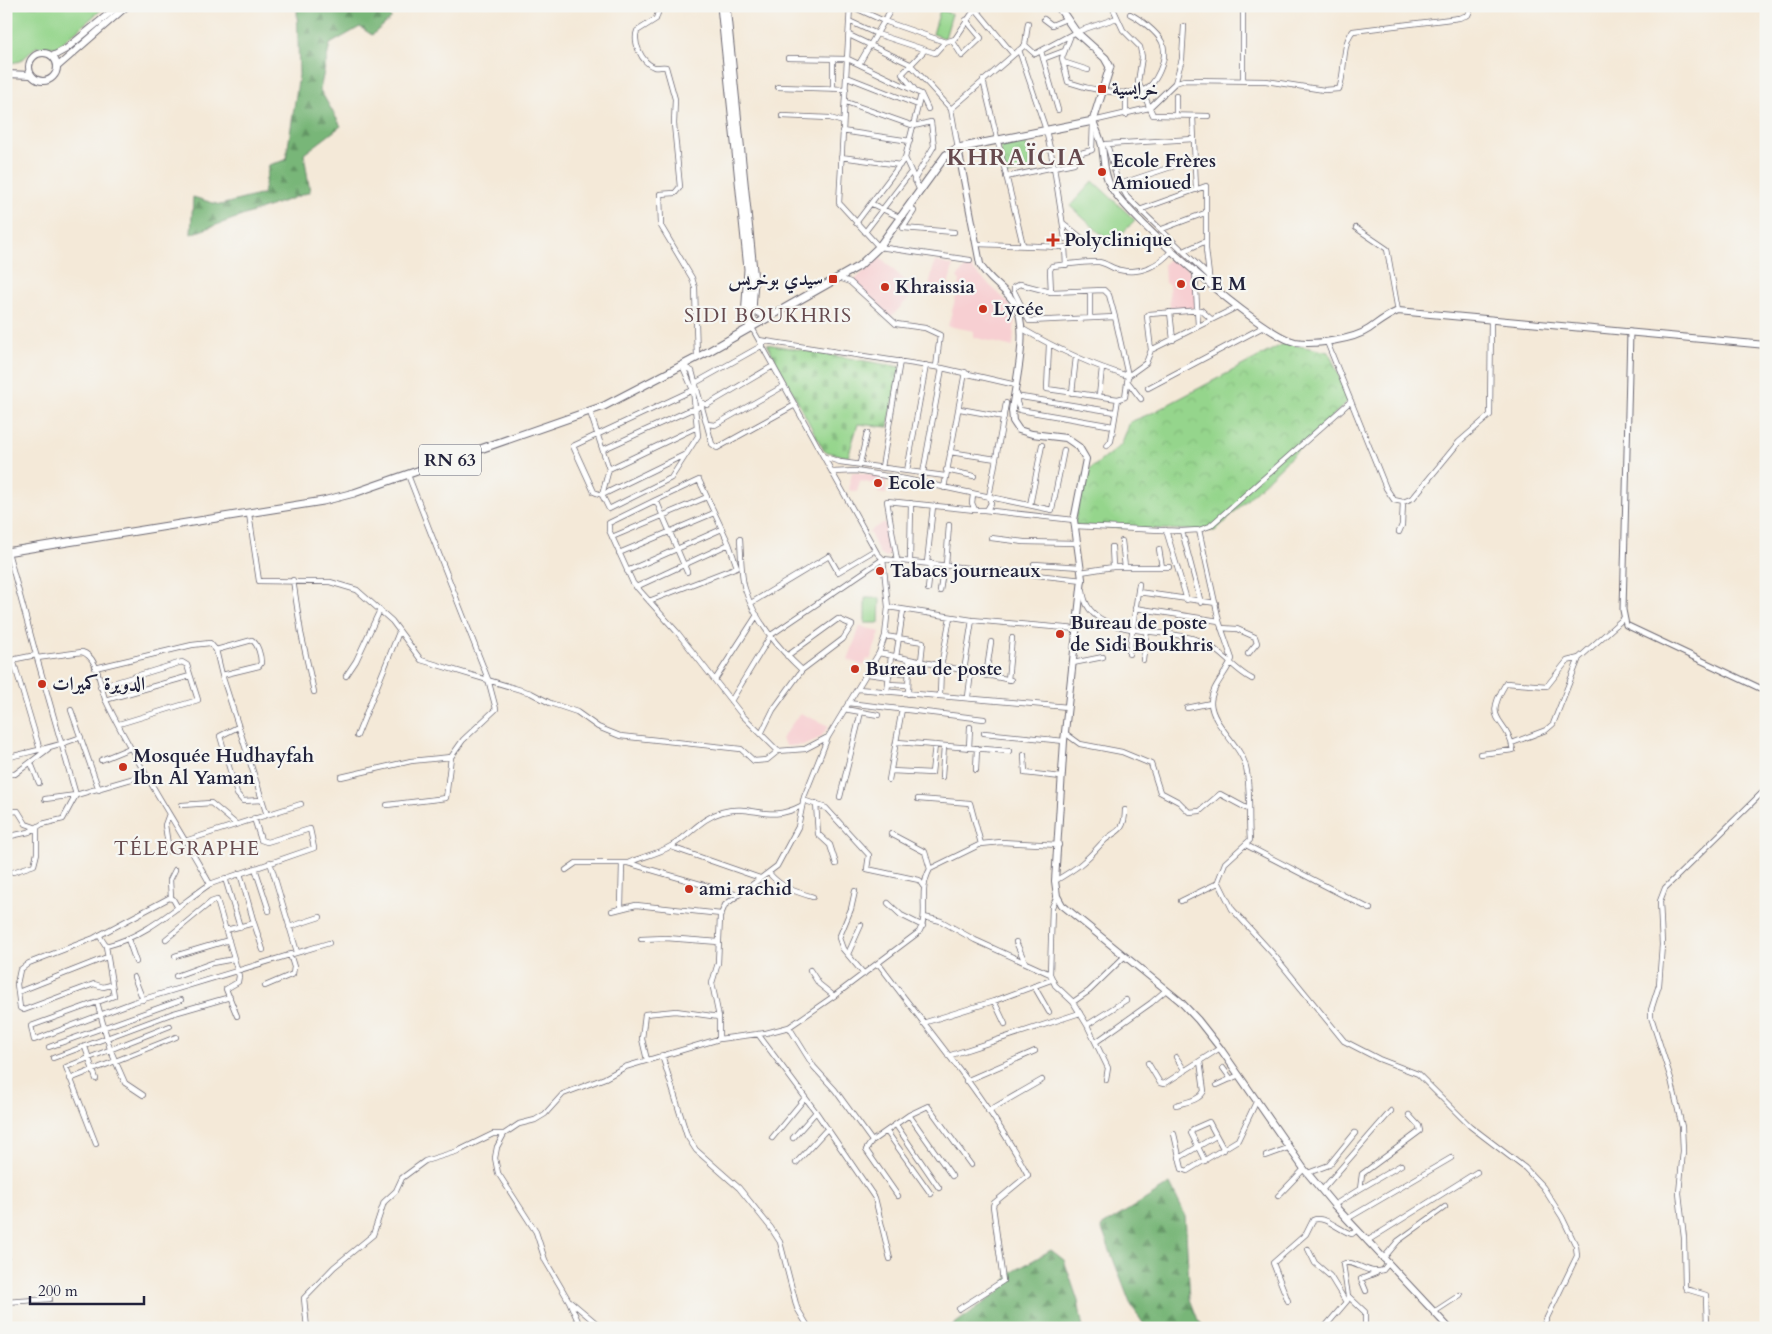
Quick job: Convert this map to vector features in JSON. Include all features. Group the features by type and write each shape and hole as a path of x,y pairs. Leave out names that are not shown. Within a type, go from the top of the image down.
{"main road":[{"path":"53,56 66,49 118,6"},
{"path":"6,74 31,75 38,80 47,80 54,75 57,67 128,6"},
{"path":"721,6 748,269 745,319 751,326"},
{"path":"726,6 753,268 751,326"},
{"path":"1058,6 1074,33 1108,63 1110,67 1093,121 1104,144 1106,171 1114,192 1130,212 1237,307 1265,326 1295,342 1327,342 1363,332 1379,320 1398,311 1766,345"},
{"path":"6,70 20,68 29,63 39,53 48,53 53,56 57,67"},
{"path":"29,63 31,75"},
{"name":"RN 63","path":"7,552 323,501 408,475 590,412 697,357 858,266 879,247 940,162 958,148 1093,121"},
{"path":"958,148 980,264 984,273 1010,296 1024,323 1012,421 1020,430 1032,434 1066,438 1079,447 1086,459 1074,523 1082,579 1061,776 1059,845 1055,881 1057,896 1062,906 1180,1001 1220,1048 1288,1148 1306,1171 1385,1261 1449,1328"},
{"path":"752,308 766,317"}],"street":[{"path":"660,6 656,19 637,30 636,40 641,55 647,62 653,66 666,67 674,88 676,104 674,124 680,187 675,193 660,194 659,219 687,269 695,288 697,357"},
{"path":"945,42 884,21 850,6 839,203 856,224 879,247 970,260"},
{"path":"858,64 892,6"},
{"path":"1112,6 1123,30 1140,47 1142,57 1138,76 1149,108 1156,116 1208,116"},
{"path":"1243,6 1243,80"},
{"path":"1175,83 1192,79 1243,80 1289,84 1333,91 1339,89 1344,77 1348,37 1353,31 1460,18 1468,15 1472,6"},
{"path":"849,21 877,34 936,53 945,42 952,40 961,31 975,8 1012,54"},
{"path":"1074,33 1064,52 1063,62 1068,82 1103,90 1142,91 1156,80 1163,55 1162,43 1144,24 1130,14"},
{"path":"1025,45 1034,54 1074,33 1117,18"},
{"path":"1044,19 1052,25 1066,19"},
{"path":"952,40 962,56 981,38 966,20"},
{"path":"951,109 1012,54 1025,45 1028,23"},
{"path":"1006,178 1074,163 1074,155 1092,150 1093,121 1149,108 1175,83 1182,59 1184,26"},
{"path":"849,36 910,64 951,109 958,148"},
{"path":"925,50 902,74 921,94 928,109"},
{"path":"1019,50 1046,130 1054,167 1064,239"},
{"path":"1040,51 1058,110"},
{"path":"1043,59 1064,52"},
{"path":"788,58 848,59 921,94"},
{"path":"833,60 833,89"},
{"path":"1063,62 1088,70"},
{"path":"847,77 918,105"},
{"path":"983,80 1023,245"},
{"path":"778,87 846,89"},
{"path":"1126,92 1126,114"},
{"path":"856,224 906,158 921,94"},
{"path":"1176,96 1176,116"},
{"path":"846,102 914,126 931,122 934,146 914,180"},
{"path":"6,104 6,110"},
{"path":"782,116 830,118 843,122"},
{"path":"1193,116 1196,190"},
{"path":"842,131 910,141"},
{"path":"1194,139 1104,144 1114,171 1127,196 1209,276"},
{"path":"841,157 900,165"},
{"path":"906,158 920,191"},
{"path":"1120,184 1195,159"},
{"path":"865,232 911,172"},
{"path":"1142,210 1206,186 1206,242 1210,284"},
{"path":"872,204 901,218"},
{"path":"910,205 914,211 903,228 954,232"},
{"path":"1162,229 1205,213"},
{"path":"1062,222 1093,247"},
{"path":"1356,228 1387,249 1398,311"},
{"path":"1184,251 1206,242"},
{"path":"977,244 1065,247 1066,265"},
{"path":"1051,292 1050,268 1100,262 1120,270 1134,271 1150,267 1165,259 1172,250"},
{"path":"1195,270 1198,326"},
{"path":"838,278 850,282 896,324 925,328 940,335 936,366"},
{"path":"1049,345 1046,387 1072,393 1118,399 1125,397 1128,376 1116,317 1106,292 1101,290 1051,292 1016,284 1014,291 1024,323 1049,345 1102,368 1128,376"},
{"path":"1090,291 1090,317"},
{"path":"1151,350 1237,307"},
{"path":"1128,376 1146,362 1151,350 1148,315 1204,311 1212,319"},
{"path":"1170,312 1173,340"},
{"path":"1024,323 1090,317 1116,317"},
{"path":"1327,342 1386,488 1394,500 1403,502 1412,498 1459,442 1490,415 1491,319"},
{"path":"719,1039 719,1017 712,983 718,963 720,914 725,905 777,866 798,827 803,800 828,737 880,653 885,636 888,607 882,567 883,559 875,550 751,326"},
{"path":"1148,388 1265,326"},
{"path":"1630,332 1624,618 1626,625 1679,648 1716,669 1766,691"},
{"path":"758,340 936,366 1016,382"},
{"path":"686,455 602,495 594,492 573,446 693,390 697,382 763,345"},
{"path":"1072,393 1076,357"},
{"path":"882,467 900,361"},
{"path":"682,365 692,371 697,382 712,444 717,448 795,404"},
{"path":"609,509 671,478 698,436 693,390 682,365"},
{"path":"907,471 926,365"},
{"path":"702,403 707,405 773,366"},
{"path":"923,473 942,368"},
{"path":"1099,396 1102,368"},
{"path":"944,488 946,470 960,409 965,372"},
{"path":"1128,382 1141,399"},
{"path":"707,424 715,425 784,386"},
{"path":"1113,426 1020,410 1015,396 1115,412"},
{"path":"1107,446 1112,441 1118,399"},
{"path":"897,560 887,501 1074,523 1182,531 1199,530 1214,524 1351,401"},
{"path":"604,449 696,409 702,403"},
{"path":"975,510 987,510 992,503 989,497 1006,404"},
{"path":"960,409 1004,417"},
{"path":"590,412 604,449 609,469 602,495 614,521"},
{"path":"609,469 697,427"},
{"path":"860,463 867,432"},
{"path":"1030,505 1042,445"},
{"path":"833,472 856,472 973,495 982,494 1052,510 1064,450"},
{"path":"950,452 996,459"},
{"path":"825,457 840,462 860,463 945,476"},
{"path":"946,470 974,476"},
{"path":"387,805 446,798 451,758 463,740 496,709 488,679 408,475"},
{"path":"649,601 737,567 729,544 698,480 609,523 612,537 636,587 677,632 731,701 778,751"},
{"path":"973,495 972,504 975,510"},
{"path":"612,537 706,497"},
{"path":"656,500 687,572"},
{"path":"1399,532 1402,526 1403,502"},
{"path":"910,561 911,503"},
{"path":"928,589 933,506"},
{"path":"619,553 714,513"},
{"path":"249,514 259,580 330,582 357,590 380,610 421,660 532,693 550,703 577,712 598,727 620,736 741,749 754,761 767,760 778,751 804,749 828,737"},
{"path":"940,591 949,525"},
{"path":"627,570 722,529"},
{"path":"1166,530 1187,600"},
{"path":"1181,901 1218,883 1225,863 1250,840 1246,768 1240,752 1220,723 1211,703 1214,690 1232,659 1219,621 1199,530"},
{"path":"1182,531 1201,603"},
{"path":"992,538 1024,542 1077,543"},
{"path":"740,539 744,587 750,603 771,635 802,670"},
{"path":"1122,540 1125,567"},
{"path":"636,587 729,544"},
{"path":"1112,547 1113,568"},
{"path":"1159,549 1162,567"},
{"path":"750,603 829,556 838,572 875,550"},
{"path":"6,837 29,832 64,819 76,795 7,552"},
{"path":"731,701 771,635 883,559 1082,579 1087,606 1108,625 1188,636 1206,643 1252,680"},
{"path":"1034,564 1081,569 1169,567"},
{"path":"293,580 301,633 314,692"},
{"path":"1128,654 1139,584"},
{"path":"1138,592 1201,603 1216,603"},
{"path":"888,607 903,611 972,620 1077,629"},
{"path":"1135,608 1219,621"},
{"path":"346,676 356,661 380,610"},
{"path":"887,692 889,674 899,638 903,611"},
{"path":"715,680 757,615"},
{"path":"940,695 941,667 950,617"},
{"path":"1512,743 1546,730 1553,724 1579,658 1624,618"},
{"path":"761,734 773,710 802,670 843,639 852,624 838,619 788,656"},
{"path":"964,671 972,620"},
{"path":"1221,628 1237,629 1255,637 1257,643 1248,654"},
{"path":"1143,660 1147,630"},
{"path":"357,736 399,632"},
{"path":"885,636 923,642 921,661"},
{"path":"880,653 1010,680 1012,638"},
{"path":"216,650 252,640 255,642 261,658 259,666 222,675"},
{"path":"95,668 208,642 216,650 238,727 267,815"},
{"path":"986,676 991,642"},
{"path":"6,661 82,652 91,658 100,687 130,748 210,884"},
{"path":"1073,663 1103,657"},
{"path":"1480,754 1513,750 1512,743 1494,713 1496,702 1506,684 1547,686 1567,661 1579,658"},
{"path":"908,694 909,659"},
{"path":"14,660 40,750"},
{"path":"100,687 182,662 187,666 198,700 118,724"},
{"path":"968,697 971,672"},
{"path":"868,674 909,673"},
{"path":"106,700 190,676"},
{"path":"888,684 908,686"},
{"path":"858,689 1068,707"},
{"path":"848,703 984,719"},
{"path":"1187,708 1211,703"},
{"path":"844,709 878,715"},
{"path":"889,780 902,709"},
{"path":"71,710 100,790"},
{"path":"840,797 861,712"},
{"path":"238,727 220,736 237,794 244,801 262,800"},
{"path":"969,748 970,727"},
{"path":"984,733 1064,741"},
{"path":"1065,733 1080,744 1122,752 1151,764 1160,792 1179,802 1188,812 1200,811 1220,794 1248,809"},
{"path":"6,758 48,749 81,737"},
{"path":"897,742 1008,751"},
{"path":"891,771 932,773 935,745"},
{"path":"942,777 944,746"},
{"path":"101,760 130,748"},
{"path":"976,770 977,748"},
{"path":"6,774 15,774 48,749"},
{"path":"1024,755 1025,773 1061,776"},
{"path":"341,777 410,761 451,758"},
{"path":"31,763 38,783"},
{"path":"45,799 100,790 146,775"},
{"path":"1712,1328 1706,1325 1706,1294 1686,1289 1685,1286 1684,1238 1679,1193 1683,1151 1682,1127 1671,1079 1651,1017 1653,1002 1659,985 1662,945 1660,901 1665,888 1766,789"},
{"path":"918,798 970,803 981,844"},
{"path":"803,800 831,812 868,855 867,869 919,880 923,886"},
{"path":"182,805 211,803 236,824"},
{"path":"185,841 301,804"},
{"path":"816,804 818,834 830,845 836,864"},
{"path":"625,863 671,847 704,820 721,812 735,809 774,815 790,812 801,806"},
{"path":"1055,881 1090,859 1103,842 1118,831 1123,825 1125,810"},
{"path":"6,812 18,811 26,824 37,828"},
{"path":"168,851 165,825 169,814"},
{"path":"106,946 128,939 149,928 210,884 270,862 312,850 315,846 310,829 267,842 261,840 254,818"},
{"path":"13,872 34,865 37,853 37,828"},
{"path":"589,1317 581,1326 570,1300 545,1260 536,1232 498,1173 495,1158 496,1147 504,1134 519,1124 535,1120 545,1114 562,1094 647,1060 719,1039 758,1034 789,1027 909,942 923,926 923,886 930,869 925,852 891,834"},
{"path":"930,869 981,844 1001,842 1059,845"},
{"path":"1246,845 1370,909"},
{"path":"671,847 760,878"},
{"path":"270,862 297,952"},
{"path":"566,870 576,863 625,863 738,895"},
{"path":"621,908 625,863"},
{"path":"255,868 268,911"},
{"path":"175,870 170,880 171,898 178,908"},
{"path":"240,873 254,923 264,950"},
{"path":"769,873 775,880 785,886 812,897"},
{"path":"225,878 240,927"},
{"path":"1218,883 1232,909 1273,954 1344,1041 1379,1059 1418,1074 1470,1126 1514,1157 1543,1187 1570,1233 1576,1246 1577,1256 1542,1328"},
{"path":"855,891 851,909 839,938 848,954 864,974"},
{"path":"1057,896 1052,907 1051,980 1073,1002 1087,1024 1108,1068 1106,1080"},
{"path":"111,985 102,988 94,984 24,1010 20,1008 18,992 19,972 25,965 99,934 171,898"},
{"path":"166,938 216,900 238,971 239,981 226,987 237,1016"},
{"path":"888,903 901,915 923,926"},
{"path":"612,911 636,905 720,914"},
{"path":"289,926 320,916"},
{"path":"924,917 941,921 975,940 1050,974"},
{"path":"226,930 254,923"},
{"path":"848,954 861,925"},
{"path":"99,934 106,946 113,997 31,1026 34,1040 99,1015 193,986 222,974 238,971 329,943"},
{"path":"642,939 666,938 718,942"},
{"path":"128,939 136,962"},
{"path":"175,956 229,940"},
{"path":"1016,942 1025,962"},
{"path":"265,986 293,974 294,967 290,954"},
{"path":"18,992 107,957"},
{"path":"1073,1002 1089,991 1124,957"},
{"path":"176,976 212,963 234,959"},
{"path":"878,963 988,1111 1028,1175 994,1203 993,1206 1003,1281 959,1309"},
{"path":"810,970 819,984 834,996"},
{"path":"134,977 143,1000"},
{"path":"923,1024 1051,980"},
{"path":"1034,986 1049,1012"},
{"path":"1096,1042 1166,990"},
{"path":"53,1058 172,1014 230,997"},
{"path":"49,1047 102,1026 181,1000"},
{"path":"1087,1024 1126,1000"},
{"path":"994,1001 1005,1024"},
{"path":"97,1002 106,1038 125,1084 143,1095"},
{"path":"647,1060 642,1039 645,1014 676,1011 719,1017"},
{"path":"948,1056 1080,1013"},
{"path":"96,1144 66,1067 170,1026"},
{"path":"789,1027 814,1067 835,1090 872,1141"},
{"path":"758,1034 816,1112 875,1198 890,1259"},
{"path":"145,1037 152,1040 156,1046"},
{"path":"70,1078 176,1037"},
{"path":"85,1046 96,1079"},
{"path":"1148,1063 1162,1084 1220,1048"},
{"path":"966,1081 1035,1051"},
{"path":"662,1055 687,1136 696,1150 739,1188 780,1242 797,1308 809,1328"},
{"path":"1176,1057 1185,1071"},
{"path":"1176,1105 1195,1100 1204,1091 1200,1061"},
{"path":"1223,1068 1231,1079"},
{"path":"1217,1085 1239,1075"},
{"path":"988,1111 1042,1080"},
{"path":"772,1138 805,1098"},
{"path":"1174,1134 1184,1171 1205,1161 1238,1140 1257,1100"},
{"path":"898,1196 866,1150 872,1141 909,1115 928,1106 971,1166"},
{"path":"1322,1190 1391,1111"},
{"path":"793,1138 816,1112"},
{"path":"909,1115 952,1176"},
{"path":"1360,1188 1362,1174 1420,1131 1419,1126 1409,1115"},
{"path":"1205,1161 1190,1133 1194,1129 1209,1122 1224,1150"},
{"path":"896,1125 939,1188"},
{"path":"796,1163 827,1129"},
{"path":"887,1132 931,1194"},
{"path":"1278,1196 1306,1171 1329,1166 1355,1133"},
{"path":"307,1328 304,1298 334,1267 361,1248 373,1235 384,1202 396,1191 402,1178 425,1161 458,1151 493,1134 504,1134"},
{"path":"1179,1158 1216,1136"},
{"path":"1266,1156 1288,1148"},
{"path":"1347,1219 1412,1183 1451,1158"},
{"path":"1334,1205 1400,1166"},
{"path":"1367,1241 1477,1172"},
{"path":"1366,1291 1361,1279 1380,1272 1398,1241 1445,1207"},
{"path":"1288,1301 1273,1263 1306,1234 1313,1220 1321,1218 1352,1234 1357,1230"},
{"path":"1308,1249 1315,1262 1330,1276 1348,1300 1365,1312 1365,1328"},
{"path":"1348,1300 1342,1268 1345,1262 1351,1262 1370,1271 1380,1272"},
{"path":"1434,1312 1460,1295"},
{"path":"6,1302 50,1299"},
{"path":"570,1300 602,1328"},
{"path":"1324,1328 1348,1300"}],"shaded area":[{"name":"C E M","path":"1173,255 1194,275 1197,308 1170,311 1169,284 1165,283 1164,264"},
{"name":"Khraissia","path":"879,256 916,291 890,318 853,282"},
{"path":"935,261 953,266 946,294 928,289"},
{"name":"Lycée","path":"968,265 1011,305 1015,314 1013,347 973,337 974,331 948,326 960,281 957,277"},
{"name":"Ecole","path":"852,472 886,476 886,494 878,493 878,485 860,481 857,492 849,490"},
{"path":"885,522 892,551 887,557 880,555 869,531"},
{"path":"860,626 880,632 870,660 867,659 864,666 848,660"},
{"path":"800,713 829,726 821,737 805,745 786,746 781,739"}],"green space":[{"path":"6,6 106,6 57,47 36,47 21,61 6,64"},
{"path":"297,6 387,6 391,19 372,35 360,27 330,44 320,90 341,126 304,154 310,192 191,234 193,197 220,205 263,194 269,165 286,160 299,75"},
{"path":"940,10 952,14 945,38 933,34"},
{"path":"1025,140 1034,170 1006,175 1000,146"},
{"path":"1093,181 1135,220 1112,244 1070,206"},
{"path":"1285,343 1329,352 1349,400 1215,531 1074,526 1084,474 1121,445 1130,422 1152,413"},
{"path":"767,344 900,367 888,427 858,424 848,457 824,451"},
{"path":"865,598 880,598 879,623 865,623"},
{"path":"1170,1184 1185,1215 1190,1299 1198,1320 1206,1328 1146,1328 1130,1303 1101,1227"},
{"path":"1051,1250 1064,1260 1078,1301 1083,1328 949,1328 999,1292 1011,1273"}],"place":[{"name":"خرايسية","path":"1102,89"},
{"name":"Ecole Frères Amioued","path":"1102,172"},
{"name":"Polyclinique","path":"1053,240"},
{"name":"سيدي بوخريس","path":"833,279"},
{"name":"C E M","path":"1181,284"},
{"name":"Khraissia","path":"885,287"},
{"name":"Lycée","path":"983,309"},
{"name":"Ecole","path":"878,483"},
{"name":"Tabacs journeaux","path":"880,571"},
{"name":"Bureau de poste de Sidi Boukhris","path":"1060,634"},
{"name":"Bureau de poste","path":"855,669"},
{"name":"الدويرة كميرات","path":"42,684"},
{"name":"Mosquée Hudhayfah Ibn Al Yaman","path":"123,767"},
{"name":"ami rachid","path":"689,889"}],"district":[{"name":"KHRAÏCIA","path":"1016,157"},
{"name":"SIDI BOUKHRIS","path":"768,315"},
{"name":"TÉLEGRAPHE","path":"187,848"}]}
